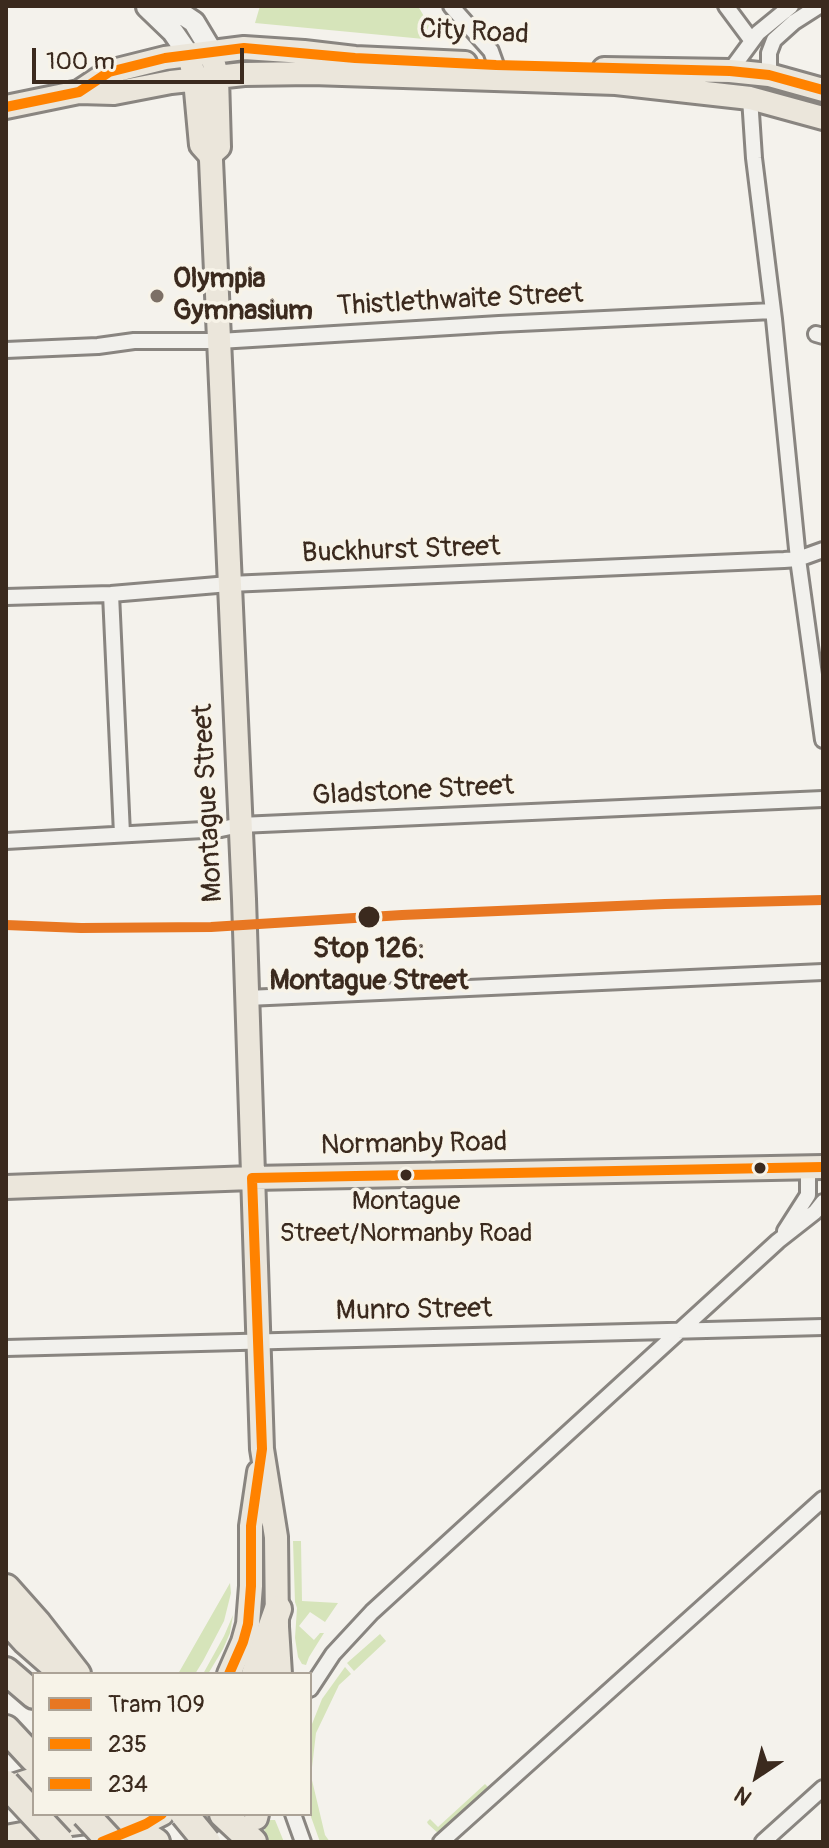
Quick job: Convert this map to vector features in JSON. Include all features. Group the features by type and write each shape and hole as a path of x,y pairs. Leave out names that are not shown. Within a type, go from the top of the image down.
{"highway":[{"path":"6,1588 75,1672"},
{"path":"256,1672 278,1618"},
{"path":"14,1628 45,1672"},
{"path":"14,1628 61,1672"},
{"path":"6,1671 32,1693"},
{"path":"6,1729 32,1757"},
{"path":"6,1786 32,1801"},
{"path":"6,1808 32,1802"},
{"path":"59,1816 82,1829"},
{"path":"184,1816 207,1842"},
{"path":"184,1816 214,1842"},
{"path":"6,1839 82,1829 145,1835"}],"main road":[{"name":"City Road","path":"79,92 109,72 165,58 244,48 750,98 823,118"},
{"name":"Montague Street","path":"212,52 206,78 219,147 210,155 247,998 262,1449 276,1537 278,1618 269,1672"},
{"name":"Montague Street","path":"189,55 206,78"},
{"name":"City Road","path":"6,107 79,92 114,93 171,82 244,74 600,69 730,71 769,75 823,90"},
{"path":"750,98 752,88 769,75"},
{"name":"Normanby Road","path":"6,1187 252,1178 816,1167"},
{"name":"Montague Street","path":"230,1672 248,1624 251,1526 262,1449"},
{"path":"278,1618 280,1672"},
{"path":"6,1786 32,1780"},
{"path":"145,1835 160,1816"}],"street":[{"path":"148,6 185,16 194,22 212,52"},
{"path":"148,6 173,32 189,55"},
{"path":"451,6 491,51 497,72"},
{"path":"726,6 752,41"},
{"path":"730,71 761,30 791,6"},
{"path":"769,75 769,53 774,40 819,6"},
{"path":"750,98 798,559 823,740"},
{"name":"Thistlethwaite Street","path":"6,350 98,346 134,341 219,341 773,311"},
{"name":"Buckhurst Street","path":"6,597 798,559 823,550"},
{"path":"111,594 122,834"},
{"name":"Gladstone Street","path":"6,841 221,829 240,825 823,799"},
{"path":"247,998 823,972"},
{"path":"778,1241 807,1197 816,1167"},
{"path":"312,1686 333,1654 372,1612 823,1202"},
{"name":"Munro Street","path":"6,1348 823,1327"},
{"path":"441,1842 823,1499"},
{"path":"763,1842 823,1788"},
{"path":"294,1816 303,1842"}],"green space":[{"path":"260,6 418,6 429,25 424,39 255,23"},
{"path":"293,1541 301,1541 302,1601 338,1603 325,1622 310,1612 299,1626 314,1640 324,1633 306,1665 298,1657 295,1638 297,1608"},
{"path":"230,1583 231,1593 224,1621 203,1661 196,1672 179,1672"},
{"path":"233,1615 223,1649 209,1672 204,1672"},
{"path":"380,1634 386,1641 354,1671 347,1663"},
{"path":"345,1667 351,1674 339,1685 316,1733 312,1767 312,1724 322,1699"},
{"path":"312,1780 325,1835 330,1842 320,1842 311,1816"},
{"path":"485,1784 489,1788 439,1834 428,1824 430,1819 438,1827"},
{"path":"262,1820 275,1820 284,1842 269,1842"}],"tram line":[{"name":"109","path":"6,925 211,927 402,915 823,900"}],"transit line":[{"name":"234","path":"6,107 79,92 109,72 165,58 244,48 355,58 496,65 730,71 769,75 823,90"},
{"name":"235","path":"252,1178 823,1167"},
{"name":"235","path":"230,1672 248,1624 251,1526 262,1449 252,1178"},
{"name":"235","path":"102,1842 159,1816"}],"place":[{"name":"Olympia Gymnasium","path":"157,296"},
{"name":"Stop 126: Montague Street","path":"369,917"},
{"name":"Montague Street/Normanby Road","path":"406,1175"}]}
